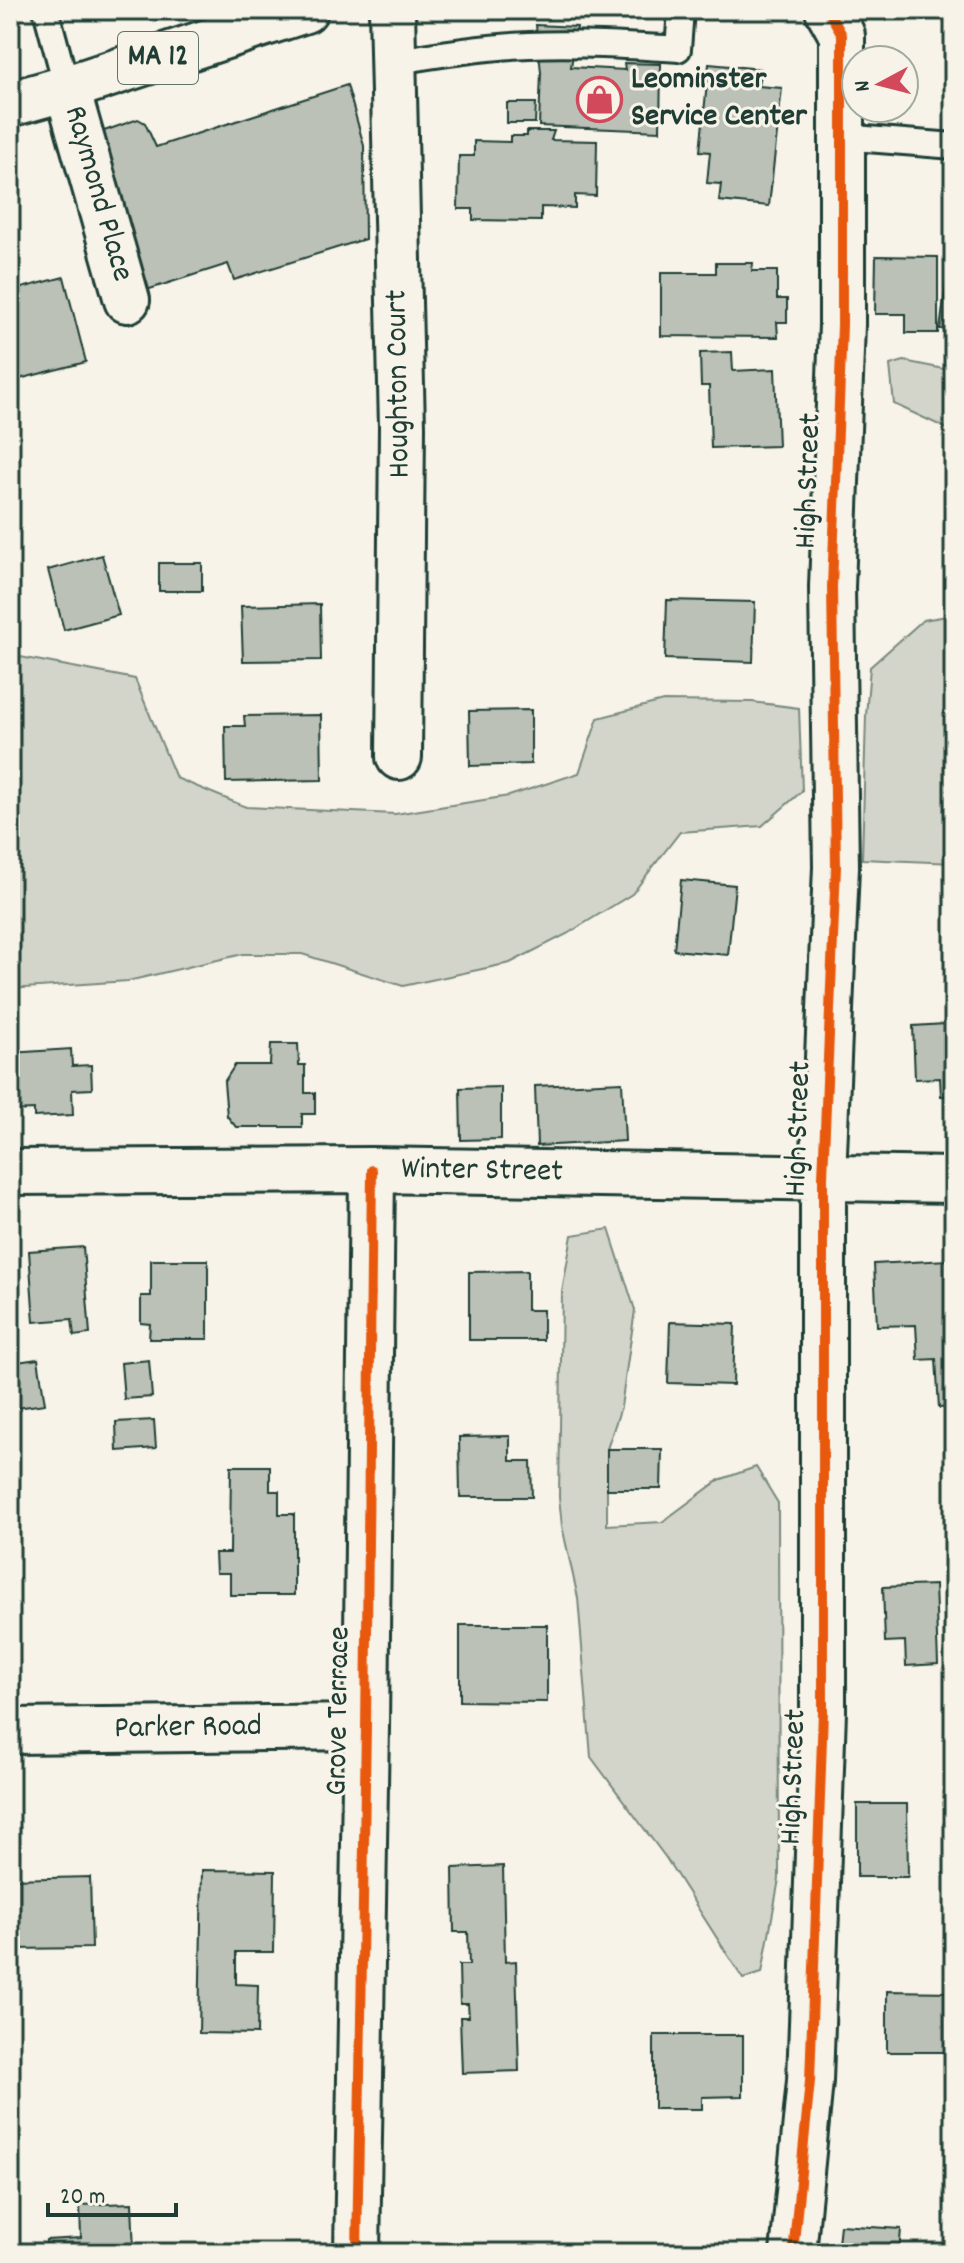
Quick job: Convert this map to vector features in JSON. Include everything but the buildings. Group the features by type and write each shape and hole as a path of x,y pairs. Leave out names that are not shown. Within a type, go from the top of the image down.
{"street":[{"name":"MA 12","path":"10,104 305,10"},
{"name":"Houghton Court","path":"392,10 402,427 399,757"},
{"name":"High Street","path":"793,2253 810,2081 823,1711 823,1177 836,867 832,587 842,325 843,18"},
{"name":"Raymond Place","path":"67,88 127,300"},
{"name":"Winter Street","path":"10,1172 372,1170 954,1180"},
{"name":"Grove Terrace","path":"357,2253 372,1170"},
{"name":"Parker Road","path":"10,1731 366,1727"}],"lane":[{"path":"46,10 67,88"},
{"path":"393,62 526,45 598,44 678,49 681,10"},
{"path":"842,137 954,146"}],"shaded area":[{"path":"904,361 954,371 954,432 894,404 890,365"},
{"path":"954,615 954,863 862,859 870,667 923,620"},
{"path":"10,655 135,679 176,778 246,807 395,814 509,796 579,773 598,718 663,701 752,702 799,708 802,791 762,826 680,832 632,894 567,934 510,963 403,986 302,954 243,954 128,981 10,989"},
{"path":"609,1229 635,1310 621,1407 607,1449 607,1525 662,1522 719,1480 756,1467 778,1503 779,1879 762,1973 743,1979 666,1858 591,1757 578,1598 562,1526 559,1497 562,1292 572,1235"}],"cycle path":[{"path":"793,2253 810,2081 823,1711 823,1177 836,867 832,587 842,325 842,35 828,10"},
{"path":"357,2253 372,1170"}],"place":[{"name":"Leominster Service Center","path":"600,99"}]}
